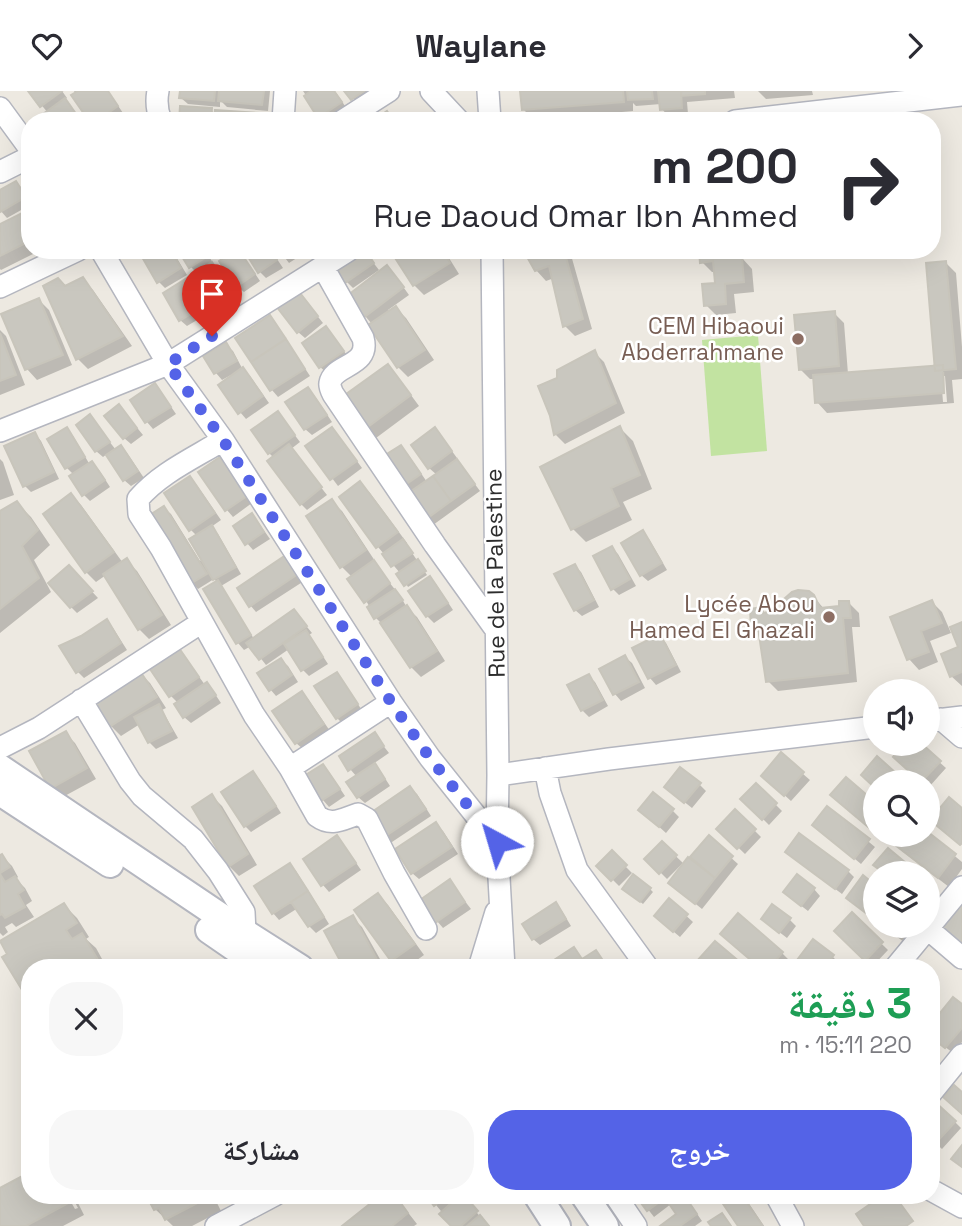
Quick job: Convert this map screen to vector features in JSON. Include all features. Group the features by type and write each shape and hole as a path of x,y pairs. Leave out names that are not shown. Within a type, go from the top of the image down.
{"street":[{"path":"158,91 159,112"},
{"path":"284,112 285,91"},
{"path":"356,112 390,91"},
{"path":"431,91 451,112"},
{"path":"488,91 489,112"},
{"path":"789,112 874,98 962,95"},
{"path":"0,108 21,137"},
{"path":"0,172 21,162"},
{"path":"0,288 60,259"},
{"path":"106,259 168,364 223,440 391,702 430,758 497,842"},
{"path":"0,431 168,364 335,259"},
{"name":"Rue de la Palestine","path":"492,259 497,842 504,959"},
{"path":"323,267 365,346 359,358 331,380 329,384 333,394 496,630"},
{"path":"223,440 159,478 138,499 139,514 161,548 254,715 317,816 331,823 358,814 367,819 426,929"},
{"path":"0,747 39,728 202,622"},
{"path":"81,700 142,796 193,839 213,863 240,904 245,933"},
{"path":"289,768 391,702"},
{"path":"943,719 962,737"},
{"path":"498,775 863,728"},
{"path":"0,768 286,959"},
{"path":"545,768 550,793 577,870 642,959"},
{"path":"0,792 141,883 251,959"},
{"path":"940,914 962,887"},
{"path":"482,959 501,896"},
{"path":"903,959 920,938"},
{"path":"939,938 962,958"},
{"path":"940,1082 962,1055"},
{"path":"940,1195 962,1207"},
{"path":"216,1226 258,1204"},
{"path":"543,1204 557,1226"},
{"path":"590,1204 605,1226"},
{"path":"621,1204 636,1226"},
{"path":"781,1204 793,1226"}],"green space":[{"path":"758,335 767,451 711,456 702,340"}],"building":[{"path":"28,91 62,91 40,107"},
{"path":"78,91 108,91 118,106 110,112 83,112 71,95"},
{"path":"180,91 215,91 214,101 179,98"},
{"path":"219,91 264,91 262,105 218,101"},
{"path":"311,91 334,91 342,102 327,112 314,112 304,96"},
{"path":"344,91 364,91 351,100"},
{"path":"520,91 623,91 624,102 522,110"},
{"path":"627,91 652,91 653,99 628,100"},
{"path":"658,91 681,91 682,108 660,110"},
{"path":"681,91 705,91 705,94 681,96"},
{"path":"65,98 75,112 46,112"},
{"path":"180,106 212,108 212,112 180,112"},
{"path":"16,181 21,189 21,200 0,212 0,190"},
{"path":"21,214 21,246 0,256 0,224"},
{"path":"143,259 176,259 181,268 157,283"},
{"path":"184,259 203,259 189,268"},
{"path":"245,259 255,274 236,287 219,261"},
{"path":"249,259 276,259 277,260 258,273"},
{"path":"352,259 371,259 374,263 345,283 336,270"},
{"path":"396,259 448,259 450,263 413,286"},
{"path":"528,259 566,259 583,319 563,327 549,266 535,271"},
{"path":"700,259 742,259 744,282 725,284 726,304 704,306 702,284 715,283 713,261 700,263"},
{"path":"946,261 956,369 935,371 926,263"},
{"path":"212,262 231,290 213,302 194,274"},
{"path":"387,265 404,287 363,318 347,296"},
{"path":"192,275 209,303 179,321 163,293"},
{"path":"83,277 123,336 76,360 43,286 58,278 65,286"},
{"path":"297,289 318,316 297,333 276,306"},
{"path":"39,298 63,355 25,370 1,314"},
{"path":"396,306 425,350 397,368 368,325"},
{"path":"835,311 839,366 799,370 794,315"},
{"path":"270,315 286,339 251,362 235,338"},
{"path":"326,326 344,351 319,368 302,343"},
{"path":"0,333 16,375 0,381"},
{"path":"286,339 305,369 270,391 251,362"},
{"path":"226,342 237,361 214,374 203,356"},
{"path":"595,350 616,403 554,435 538,386 557,378 557,370"},
{"path":"388,364 411,395 365,429 342,397"},
{"path":"943,365 944,393 815,403 813,375"},
{"path":"243,367 263,396 238,414 218,385"},
{"path":"155,383 171,407 145,423 130,400"},
{"path":"308,387 327,415 304,430 285,402"},
{"path":"119,404 137,428 123,439 104,416"},
{"path":"278,411 295,435 268,454 251,430"},
{"path":"90,414 110,442 95,452 76,425"},
{"path":"620,426 640,475 611,488 619,506 571,530 540,467"},
{"path":"67,427 85,457 65,469 47,439"},
{"path":"332,427 357,461 330,480 305,446"},
{"path":"435,427 452,451 428,469 411,445"},
{"path":"35,432 54,472 23,487 4,446"},
{"path":"289,444 322,487 300,505 267,461"},
{"path":"121,445 138,471 123,481 106,455"},
{"path":"401,445 421,474 402,487 382,457"},
{"path":"220,457 247,496 225,511 198,472"},
{"path":"457,459 475,484 451,501 433,476"},
{"path":"92,461 105,480 82,496 69,476"},
{"path":"190,476 215,513 189,531 164,493"},
{"path":"433,476 451,501 425,520 407,494"},
{"path":"360,481 398,532 376,548 339,497"},
{"path":"71,493 114,552 85,573 43,514"},
{"path":"332,499 366,550 340,568 306,516"},
{"path":"17,501 38,530 22,546 39,578 0,609 0,511"},
{"path":"164,506 207,574 190,584 148,516"},
{"path":"252,513 264,532 245,545 233,526"},
{"path":"212,525 236,567 213,580 189,539"},
{"path":"643,530 662,563 640,576 621,543"},
{"path":"403,539 413,553 391,567 382,554"},
{"path":"612,546 630,579 611,590 593,556"},
{"path":"286,555 298,574 249,607 237,588"},
{"path":"127,558 162,615 138,630 103,574"},
{"path":"418,559 426,571 404,586 396,574"},
{"path":"374,560 390,583 364,603 347,579"},
{"path":"575,564 594,600 574,611 554,574"},
{"path":"69,565 93,591 70,608 48,583"},
{"path":"430,576 448,603 426,617 408,591"},
{"path":"218,580 251,635 236,644 203,589"},
{"path":"395,589 403,600 374,619 367,607"},
{"path":"798,590 809,591 814,595 820,608 839,606 839,601 849,601 851,618 843,618 848,673 766,682 758,628 751,628 750,609 762,607 763,613 784,609 784,599"},
{"path":"932,600 942,623 921,631 929,652 907,660 890,617"},
{"path":"407,605 437,651 410,668 380,623"},
{"path":"294,609 307,626 259,660 246,643"},
{"path":"107,619 121,643 76,673 59,646"},
{"path":"962,622 962,672 950,677 941,654 958,647 950,627"},
{"path":"306,630 323,657 301,671 284,644"},
{"path":"660,634 676,665 648,679 632,648"},
{"path":"179,648 199,677 169,697 150,669"},
{"path":"625,655 639,682 613,695 599,669"},
{"path":"281,658 292,675 269,691 257,673"},
{"path":"140,671 157,697 109,727 93,701"},
{"path":"337,672 358,704 336,719 314,686"},
{"path":"589,674 603,700 581,711 567,685"},
{"path":"207,682 216,695 183,718 174,704"},
{"path":"302,691 324,724 295,744 272,711"},
{"path":"159,704 172,731 148,743 134,717"},
{"path":"66,731 87,768 50,789 29,751"},
{"path":"375,732 384,746 348,771 339,756"},
{"path":"781,752 804,772 784,796 761,776"},
{"path":"877,756 893,770 865,770"},
{"path":"935,756 941,761 932,770 908,770 893,757"},
{"path":"375,763 385,779 357,798 346,782"},
{"path":"323,764 340,789 321,801 304,776"},
{"path":"680,767 701,783 684,803 664,787"},
{"path":"253,771 276,806 244,827 221,792"},
{"path":"846,777 863,792 863,823 830,795"},
{"path":"756,783 777,803 762,820 740,799"},
{"path":"410,786 426,809 381,839 366,816"},
{"path":"653,792 674,809 659,827 638,810"},
{"path":"212,794 248,854 228,867 192,807"},
{"path":"949,797 962,808 960,845 940,828 940,808"},
{"path":"827,806 863,834 864,847 854,859 812,825"},
{"path":"735,809 756,829 737,849 716,829"},
{"path":"436,822 452,847 411,874 395,849"},
{"path":"799,833 849,870 835,889 785,852"},
{"path":"337,835 356,863 321,886 303,859"},
{"path":"709,835 733,856 715,878 690,857"},
{"path":"662,841 677,855 659,874 644,859"},
{"path":"940,841 956,854 940,875 940,861 916,861 898,847 940,847"},
{"path":"888,848 904,861 877,861"},
{"path":"612,850 627,865 611,881 596,866"},
{"path":"2,854 10,867 0,873 0,855"},
{"path":"688,857 715,878 695,904 668,883"},
{"path":"290,863 308,891 272,914 254,886"},
{"path":"0,874 5,882 15,876 24,890 18,894 25,907 5,918 0,915"},
{"path":"633,874 651,888 640,902 622,889"},
{"path":"797,874 815,888 801,906 783,892"},
{"path":"863,875 863,911 846,898"},
{"path":"450,879 465,902 435,923 420,900"},
{"path":"308,891 324,917 308,927 291,902"},
{"path":"378,893 415,944 394,959 390,959 354,910"},
{"path":"669,898 688,914 673,932 654,916"},
{"path":"556,902 566,919 532,940 522,924"},
{"path":"64,903 77,923 66,930 72,939 82,933 97,959 21,959 21,988 2,957 7,954 0,941"},
{"path":"772,904 791,918 779,933 761,919"},
{"path":"962,904 962,946 940,931"},
{"path":"852,912 863,923 863,938 879,938 883,942 867,959 863,959 834,931"},
{"path":"738,913 783,952 777,959 749,959 720,934"},
{"path":"353,915 377,959 339,959 324,931"},
{"path":"813,939 834,955 831,959 798,959"},
{"path":"715,941 736,959 699,959"},
{"path":"574,947 582,959 556,959"},
{"path":"596,950 602,959 582,959"},
{"path":"953,997 962,1004 962,1028 945,1048 940,1044 940,1013"},
{"path":"954,1085 962,1092 962,1114 943,1097"},
{"path":"940,1106 956,1121 940,1139"},
{"path":"962,1145 962,1167 951,1159"},
{"path":"21,1177 21,1204 66,1204 26,1226 0,1226 0,1188"},
{"path":"151,1204 196,1204 165,1220 159,1208 154,1210"},
{"path":"370,1204 402,1204 408,1213 392,1226 342,1226"},
{"path":"450,1204 472,1204 478,1211 461,1226 451,1226 439,1214"},
{"path":"642,1204 657,1204 647,1211"},
{"path":"669,1204 690,1204 697,1214 680,1226 660,1226 676,1214"},
{"path":"723,1204 748,1204 763,1226 738,1226"},
{"path":"870,1204 901,1204 913,1221 906,1226 864,1226 856,1214"},
{"path":"722,1213 731,1226 711,1226 708,1222"},
{"path":"480,1215 489,1226 467,1226"}],"place":[{"name":"CEM Hibaoui Abderrahmane","path":"798,339"},
{"name":"Lycée Abou Hamed El Ghazali","path":"829,617"}],"route":[{"path":"212,336 168,364 223,440 391,702 430,758 497,842"}]}
